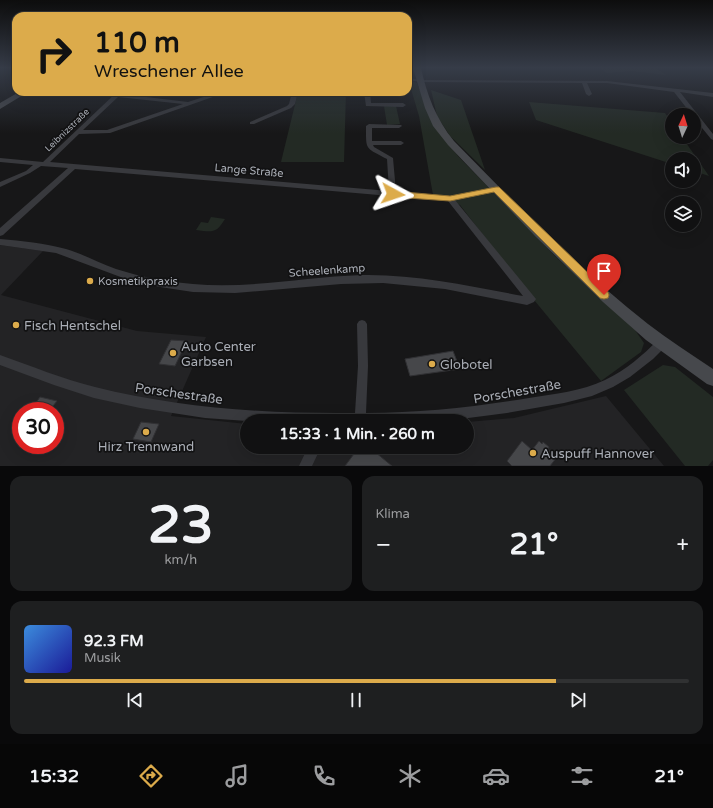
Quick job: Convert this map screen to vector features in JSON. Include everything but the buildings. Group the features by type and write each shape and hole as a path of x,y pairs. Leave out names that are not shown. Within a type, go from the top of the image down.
{"street":[{"path":"424,90 430,112 438,129 496,189 604,295 662,343 713,378"},
{"path":"587,90 589,94"},
{"path":"675,90 713,94"},
{"path":"675,90 713,138"},
{"path":"0,107 18,96"},
{"name":"Leibnizstraße","path":"0,185 42,164 116,96"},
{"path":"134,96 189,103"},
{"path":"78,132 108,132 211,96"},
{"path":"252,123 289,107 292,104 294,96"},
{"path":"367,96 368,105 403,105"},
{"path":"393,194 390,158 371,148 369,143 369,126 399,126"},
{"path":"369,143 401,143"},
{"name":"Lange Straße","path":"0,160 450,199 496,189"},
{"path":"0,232 74,166"},
{"name":"Scheelenkamp","path":"0,242 44,247 74,255 115,272 160,283 194,288 233,289 362,279 384,279 448,286 527,301 531,299 450,199"},
{"path":"360,414 363,366 362,324"},
{"name":"Porschestraße","path":"462,414 481,412 573,395 602,386 628,372 662,343"},
{"name":"Porschestraße","path":"0,360 83,390 137,402 214,413 240,415"},
{"path":"305,466 311,454"}],"shaded area":[{"path":"412,90 420,90 437,130 458,156 555,256 635,330 644,343 641,352 601,381 520,283 460,205 433,195 419,116"},
{"path":"431,90 461,100 485,170 450,136 437,116"},
{"path":"297,96 346,96 344,162 281,162"},
{"path":"529,102 665,113 665,144 687,144 692,152 665,152 665,162 536,120"},
{"path":"384,106 396,106 400,124 387,125"},
{"path":"701,164 709,176 701,173"},
{"path":"211,217 225,219 216,230 196,230 201,222 208,223"},
{"path":"0,245 43,251 1,295 137,331 206,337 171,416 240,423 240,454 474,454 474,421 514,418 606,396 664,466 0,466"},
{"path":"663,365 675,367 713,397 713,460 708,466 685,466 624,390"}],"place":[{"name":"Kosmetikpraxis","path":"90,281"},
{"name":"Fisch Hentschel","path":"16,325"},
{"name":"Auto Center Garbsen","path":"173,353"},
{"name":"Globotel","path":"432,364"},
{"name":"Hirz Trennwand","path":"146,432"},
{"name":"Auspuff Hannover","path":"533,453"}],"route":[{"path":"393,194 450,199 479,194 496,189 604,295"}]}
